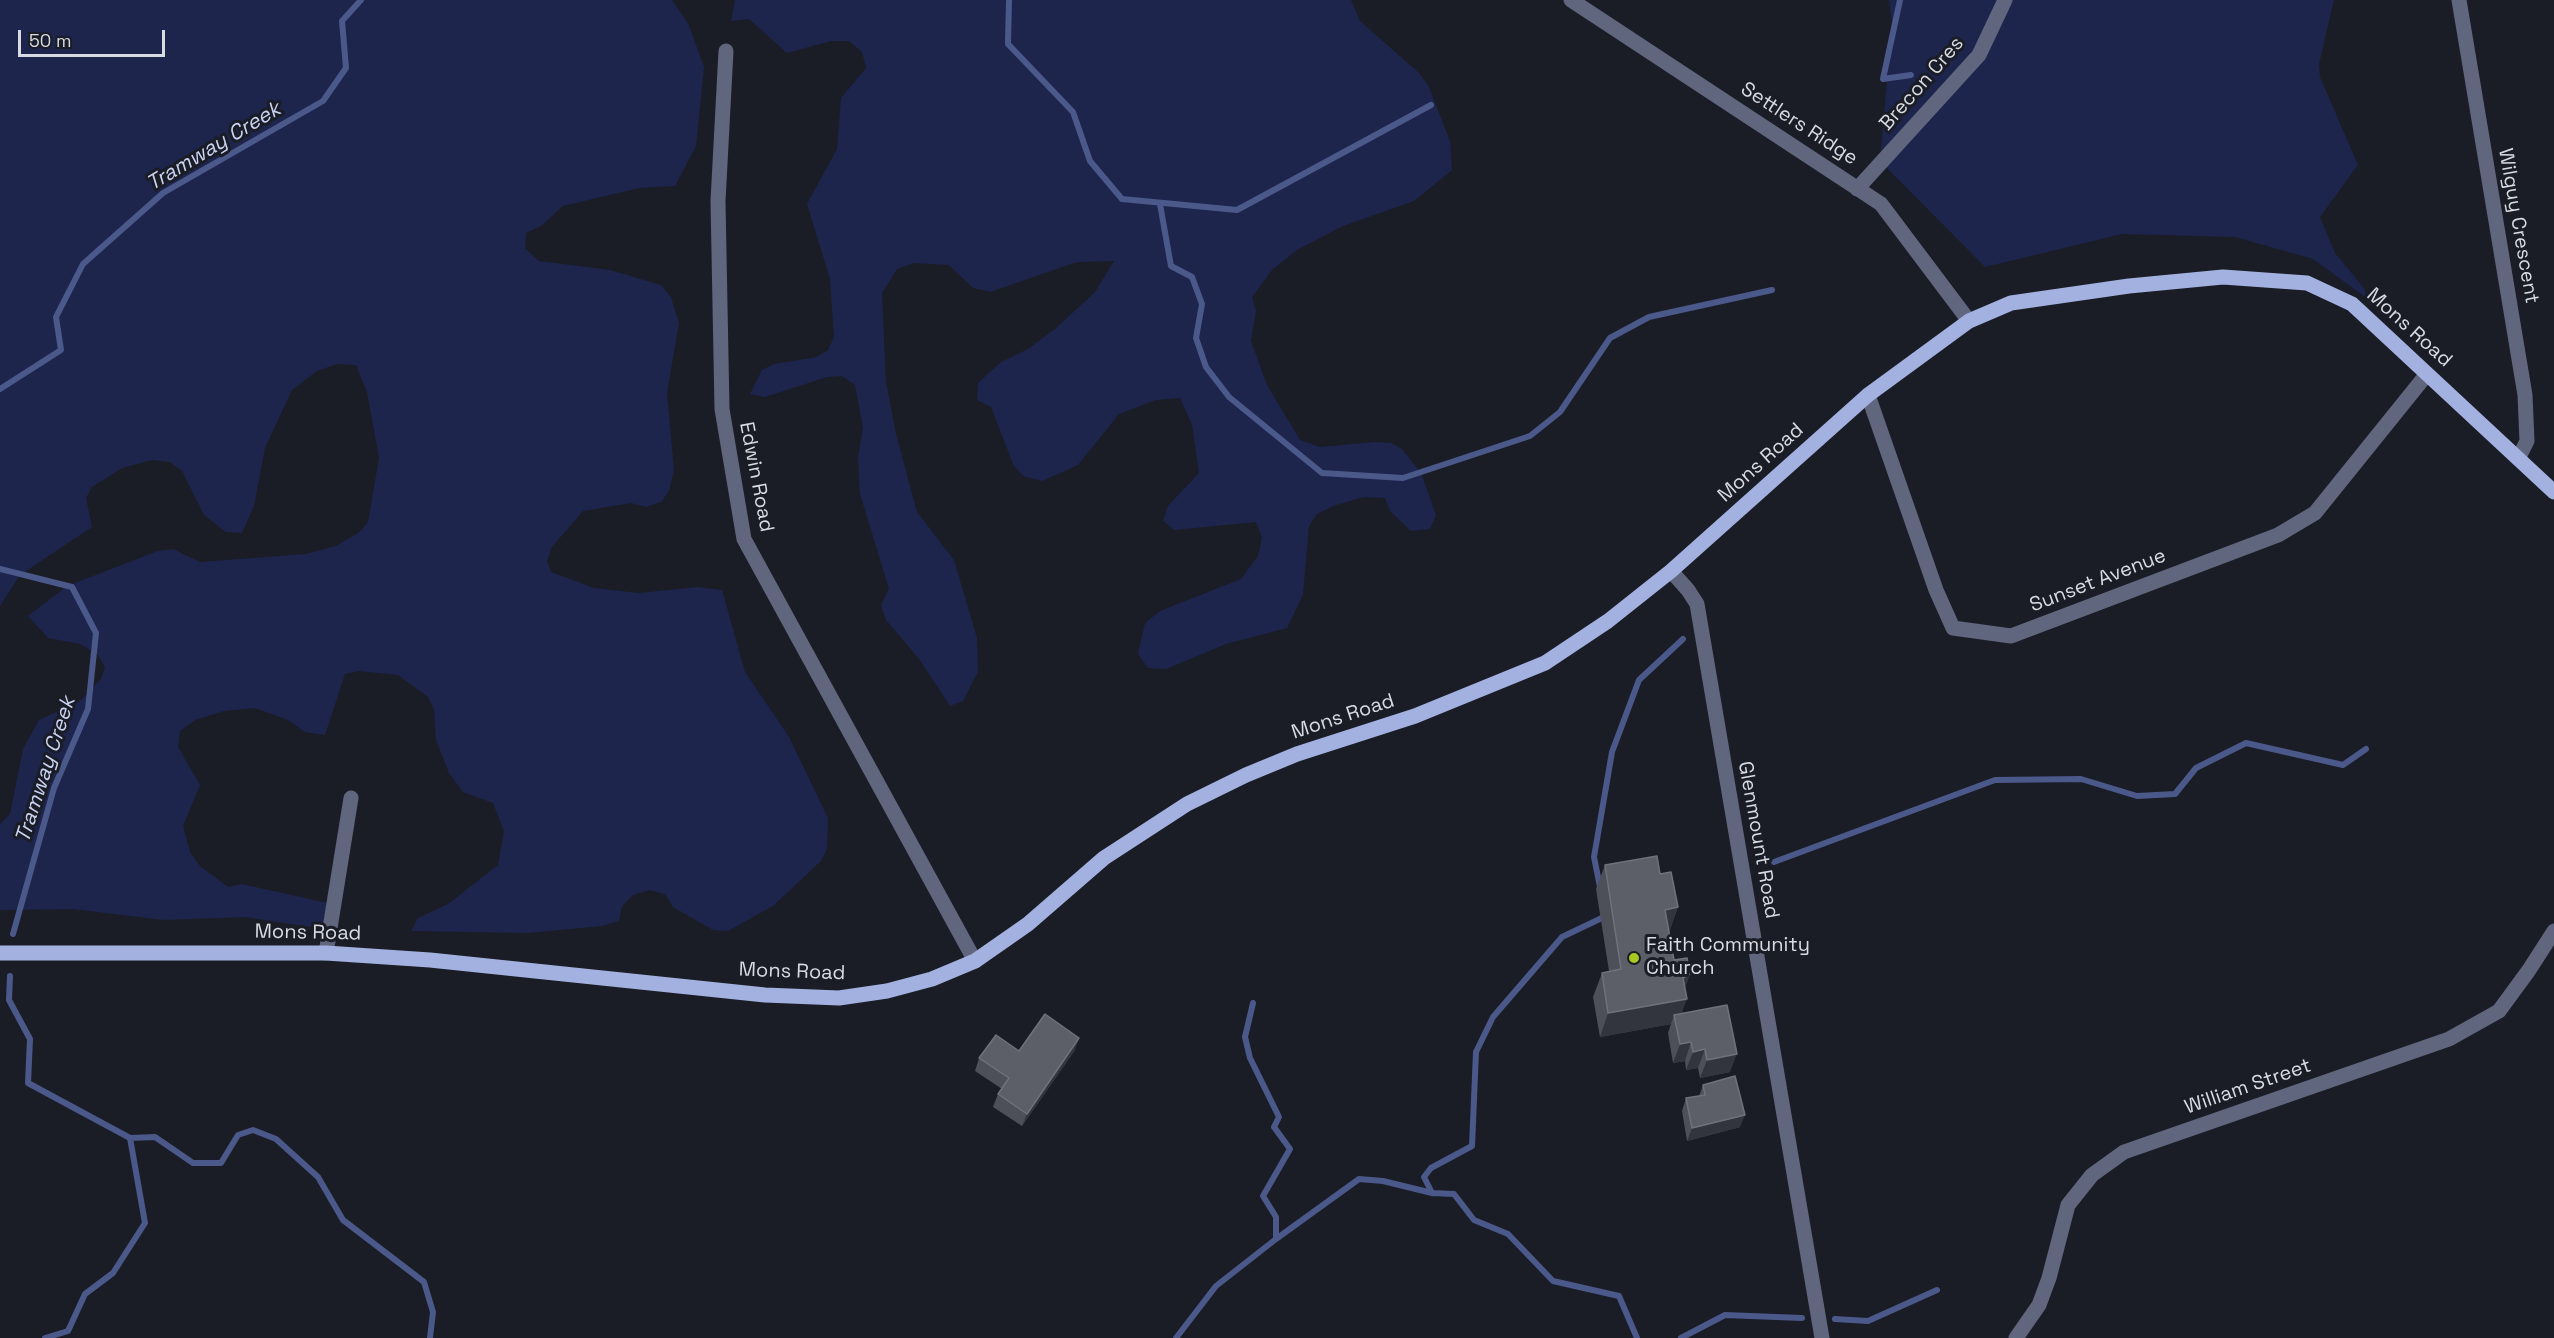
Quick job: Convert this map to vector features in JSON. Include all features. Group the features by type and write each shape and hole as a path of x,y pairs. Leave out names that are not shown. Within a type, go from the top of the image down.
{"main road":[{"name":"Mons Road","path":"0,953 326,953 430,960 765,994 839,998 886,991 932,979 975,961 1028,924 1104,858 1187,804 1246,775 1298,754 1415,716 1545,663 1608,621 1671,571 1869,395 1969,321 2011,303 2129,286 2223,278 2307,283 2352,304 2554,492"}],"street":[{"name":"Settlers Ridge","path":"1571,0 1881,204 1969,321"},
{"name":"Brecon Cres","path":"1857,189 1978,54 2005,0"},
{"name":"Wilguy Crescent","path":"2459,0 2525,394 2527,441 2519,457"},
{"name":"Edwin Road","path":"726,51 718,201 722,409 744,539 975,961"},
{"name":"Sunset Avenue","path":"1869,395 1936,590 1953,628 2011,636 2278,536 2315,513 2427,374"},
{"name":"Glenmount Road","path":"1671,571 1697,604 1822,1338"},
{"path":"326,953 351,798"},
{"name":"William Street","path":"2016,1338 2039,1305 2068,1204 2092,1174 2124,1152 2449,1039 2499,1011 2554,931"}],"shaded area":[{"path":"0,0 672,0 688,23 704,67 696,146 675,186 639,188 563,206 541,226 526,233 525,248 539,261 610,270 661,285 671,297 679,323 667,393 674,470 669,491 661,502 646,507 631,503 583,511 552,547 547,561 551,572 594,588 639,593 698,587 722,590 745,672 789,737 828,818 827,849 821,861 773,906 728,931 713,930 673,907 665,894 650,890 633,895 622,906 619,921 602,926 528,933 411,931 418,918 448,904 498,865 504,831 493,803 463,792 449,773 436,740 434,710 428,697 398,675 359,671 345,674 325,735 305,732 288,720 255,708 224,711 195,720 180,731 178,747 200,785 183,826 190,852 200,866 228,887 242,884 327,903 323,929 245,917 163,920 73,909 0,910 0,824 10,814 23,749 39,720 80,701 101,679 105,667 97,654 80,644 48,638 28,616 67,586 158,551 173,549 200,562 306,554 336,546 358,533 368,522 379,458 367,392 356,365 337,364 317,371 292,390 265,448 254,506 242,533 226,532 204,515 182,471 170,462 152,460 122,468 92,487 86,498 92,527 20,575 0,606"},
{"path":"735,0 1351,0 1360,21 1418,72 1428,85 1450,141 1452,170 1414,201 1343,226 1297,250 1272,270 1252,297 1256,311 1251,341 1267,385 1300,440 1320,447 1375,442 1391,443 1402,449 1421,473 1436,515 1430,529 1411,531 1390,511 1385,498 1364,497 1333,506 1317,514 1309,526 1303,595 1287,628 1226,644 1166,669 1148,668 1138,654 1145,623 1160,611 1241,579 1258,556 1262,538 1256,522 1174,530 1163,521 1168,506 1199,473 1192,425 1180,398 1156,400 1119,414 1078,465 1042,481 1023,476 1013,464 991,407 977,400 978,383 1001,362 1028,349 1055,329 1095,292 1114,261 1077,262 990,292 973,288 949,265 914,263 897,269 882,293 886,382 896,434 917,512 954,560 977,638 978,672 963,701 950,706 919,659 886,620 881,605 889,589 860,494 858,457 863,428 855,385 842,376 827,377 765,397 750,394 762,370 774,364 817,357 828,350 834,337 830,279 807,204 837,149 841,98 866,68 862,52 849,41 831,41 787,53 749,19 731,21"},
{"path":"1889,0 2334,0 2319,64 2320,77 2358,165 2320,217 2335,253 2364,288 2368,299 2313,259 2235,237 2122,234 1985,267 1880,161 1892,22"}],"building":[{"name":"Faith Community Church","path":"1657,856 1660,874 1671,872 1678,907 1665,910 1674,960 1687,958 1690,974 1683,978 1687,999 1608,1013 1602,973 1621,969 1605,865"},
{"path":"1727,1005 1737,1054 1707,1060 1705,1049 1693,1052 1691,1042 1680,1044 1674,1015"},
{"path":"1045,1014 1079,1038 1027,1114 998,1094 1009,1078 979,1058 996,1035 1019,1051"},
{"path":"1735,1076 1745,1115 1692,1128 1686,1098 1705,1095 1703,1085"}],"waterway":[{"name":"Tramway Creek","path":"0,389 61,350 56,317 83,264 163,193 323,101 346,68 342,21 361,0"},
{"path":"1009,0 1008,44 1073,112 1090,161 1122,199 1237,210 1431,105"},
{"path":"1900,0 1883,79 1911,75"},
{"path":"1160,204 1171,266 1192,277 1202,304 1196,338 1206,367 1229,397 1322,473 1403,478 1530,436 1560,412 1610,338 1649,317 1772,290"},
{"name":"Tramway Creek","path":"0,569 72,587 96,633 88,709 54,788 13,934"},
{"path":"1600,887 1594,857 1612,752 1639,680 1683,639"},
{"path":"1774,862 1995,780 2081,779 2137,796 2175,794 2196,768 2246,743 2343,765 2366,749"},
{"path":"1432,1193 1424,1177 1431,1168 1472,1146 1476,1052 1493,1017 1562,937 1606,916"},
{"name":"Tramway Creek","path":"10,976 9,1000 30,1039 28,1083 130,1138 155,1137 193,1163 221,1163 238,1135 253,1130 276,1139 318,1177 343,1220 424,1282 433,1312 430,1338"},
{"path":"1253,1003 1245,1037 1250,1058 1279,1117 1274,1127 1290,1149 1263,1196 1276,1217 1276,1239"},
{"path":"45,1338 68,1331 85,1294 113,1273 145,1223 130,1138"},
{"path":"1176,1338 1216,1286 1359,1179 1383,1181 1432,1193 1454,1194 1474,1220 1508,1234 1553,1281 1619,1296 1637,1338"},
{"path":"1835,1319 1868,1321 1937,1290"},
{"path":"1681,1338 1725,1315 1802,1318"}],"place":[{"name":"Faith Community Church","path":"1634,958"}]}
